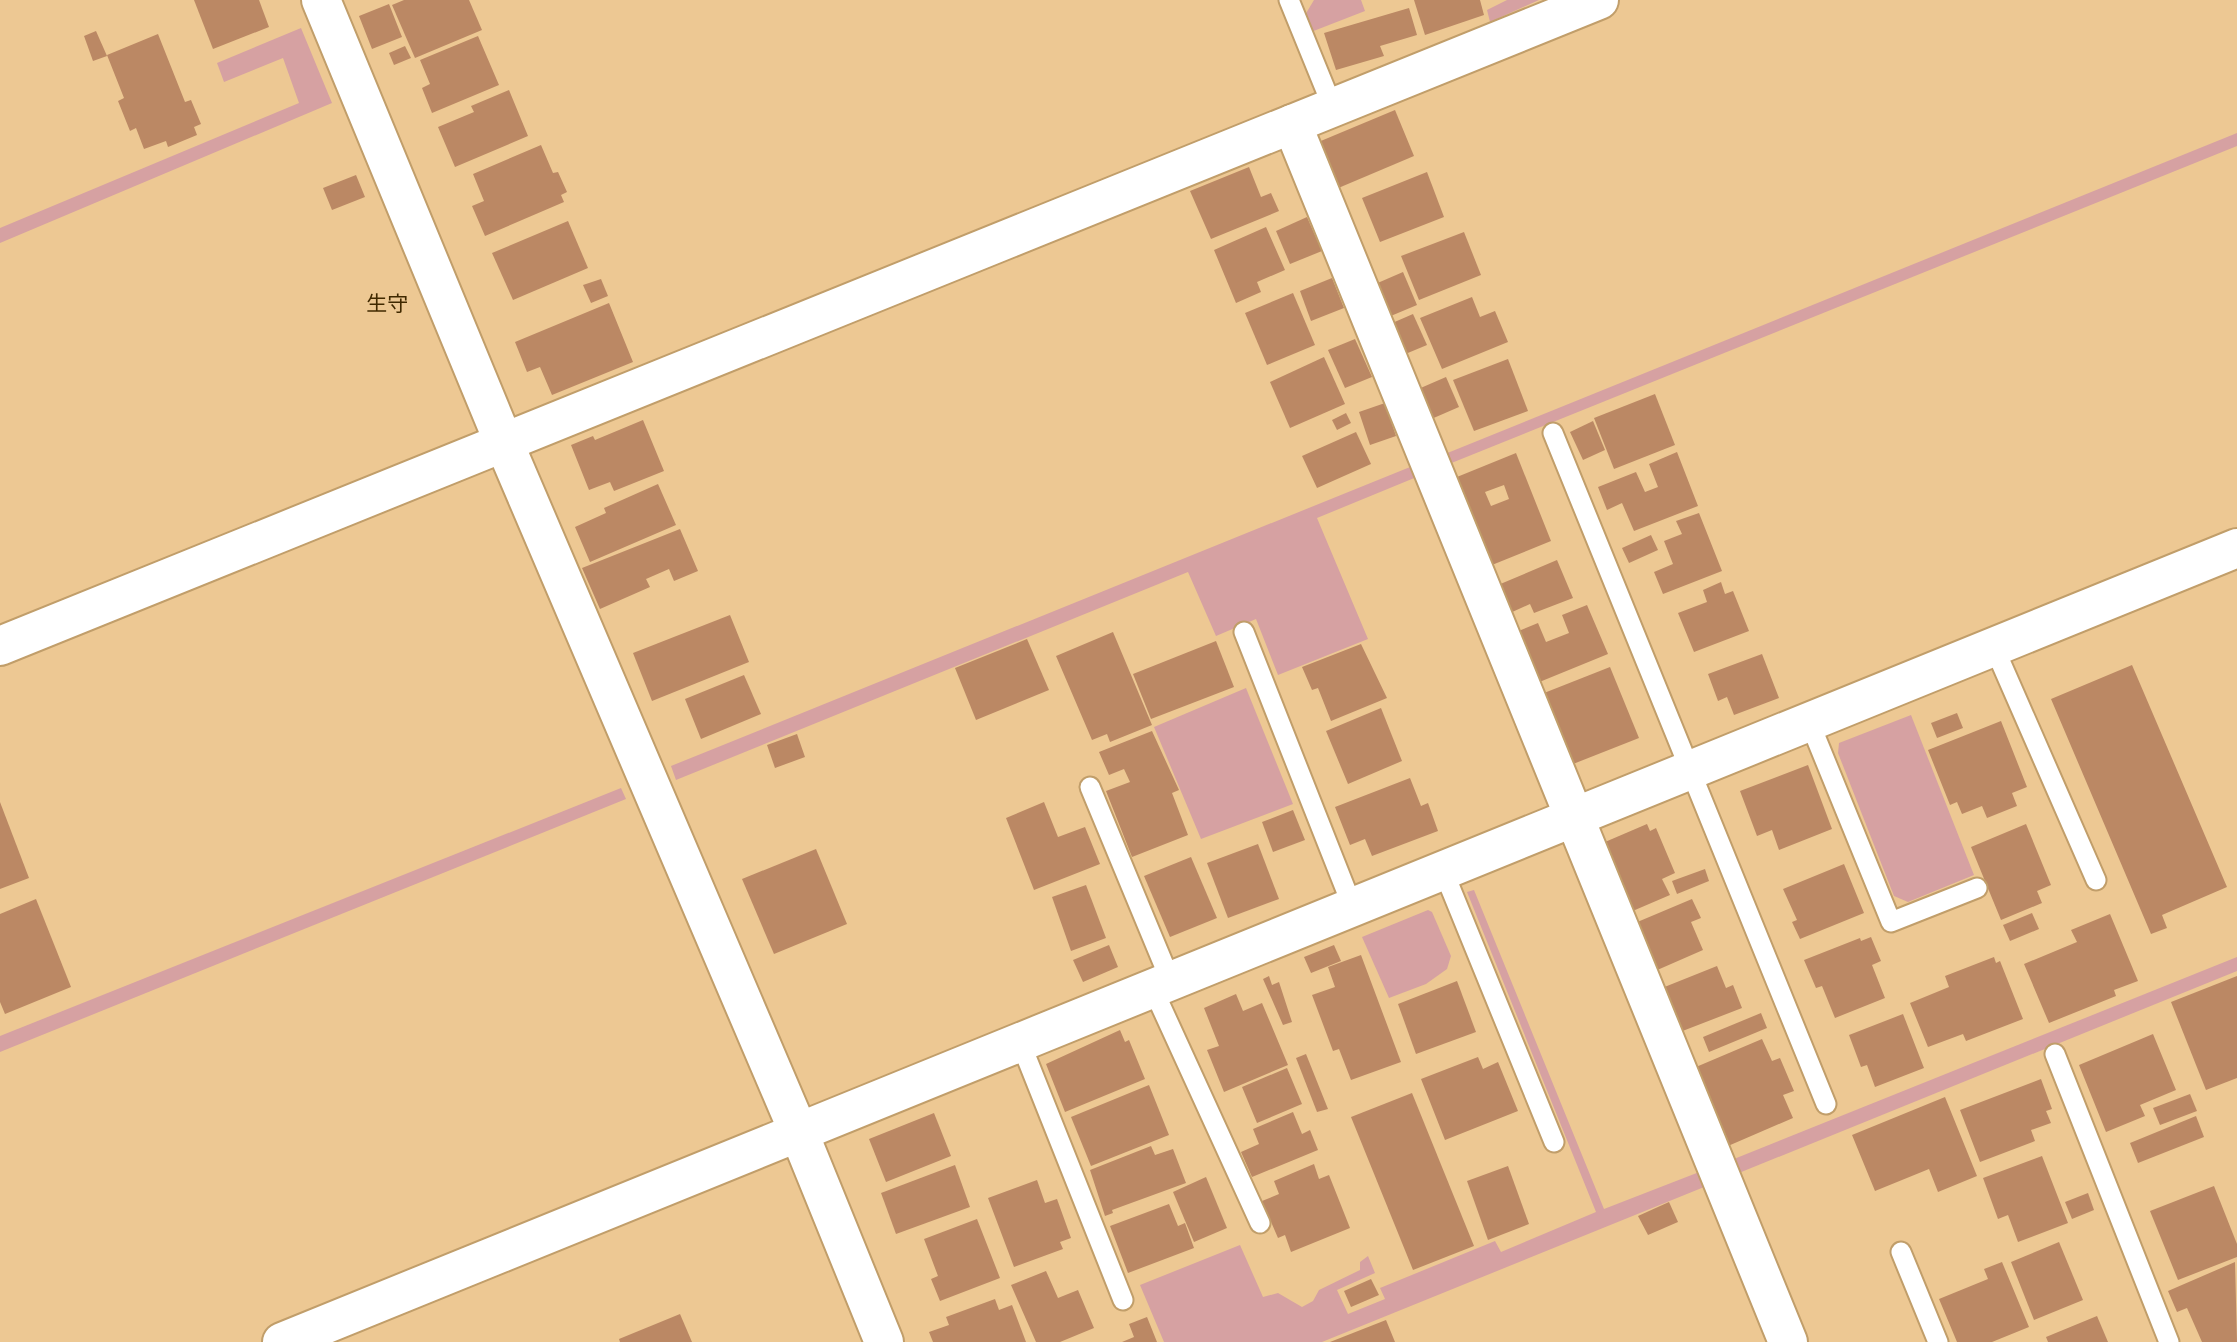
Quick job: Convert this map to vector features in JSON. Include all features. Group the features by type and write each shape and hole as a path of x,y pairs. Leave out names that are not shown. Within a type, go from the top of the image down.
{"street":[{"path":"0,646 1599,0"},
{"path":"324,1 504,443 799,1133 884,1342"},
{"path":"1292,124 1787,1342"},
{"path":"282,1342 2237,548"}],"lane":[{"path":"1289,0 1333,108"},
{"path":"1553,433 1826,1104"},
{"path":"1244,632 1353,908"},
{"path":"1994,647 2096,880"},
{"path":"1809,721 1891,922 1977,888"},
{"path":"1090,787 1162,985 1260,1223"},
{"path":"1443,870 1554,1142"},
{"path":"1021,1044 1123,1300"},
{"path":"2055,1054 2169,1342"},
{"path":"1901,1252 1938,1342"}],"shaded area":[{"path":"1314,0 1361,0 1365,11 1311,32 1305,15"},
{"path":"1507,0 1539,0 1490,22 1487,10"},
{"path":"301,28 332,103 0,243 0,228 299,103 283,58 224,82 217,63"},
{"path":"2237,133 2237,146 1444,466 1440,456"},
{"path":"1420,463 1424,474 1317,518 1368,639 1278,675 1256,619 1216,636 1188,572 676,780 671,766"},
{"path":"1246,688 1293,804 1201,839 1154,727"},
{"path":"1911,715 1974,875 1908,902 1894,896 1838,753 1839,743"},
{"path":"621,788 626,799 0,1052 0,1036"},
{"path":"1474,890 1604,1209 1707,1169 1714,1183 1322,1342 1164,1342 1140,1285 1240,1245 1263,1297 1278,1293 1302,1307 1313,1301 1319,1290 1360,1270 1360,1262 1368,1256 1375,1273 1337,1290 1348,1314 1385,1299 1380,1288 1495,1241 1501,1252 1596,1212 1467,892"},
{"path":"1428,910 1432,912 1451,956 1447,969 1426,984 1389,998 1362,937"},
{"path":"2237,957 2237,971 1729,1177 1724,1163"}],"building":[{"path":"194,0 259,0 269,27 213,49"},
{"path":"404,0 469,0 482,30 415,58 392,5"},
{"path":"1414,0 1480,0 1484,15 1425,35"},
{"path":"389,4 402,37 372,49 359,16"},
{"path":"1409,8 1417,35 1380,46 1384,56 1336,70 1324,33"},
{"path":"96,31 107,56 93,61 84,36"},
{"path":"158,34 185,102 191,100 201,124 194,127 197,135 168,147 166,141 144,149 136,128 130,131 118,101 124,98 107,55"},
{"path":"478,36 499,85 432,113 422,88 430,84 420,60"},
{"path":"405,46 411,58 394,65 389,53"},
{"path":"509,90 528,136 455,167 438,127 474,112 471,106"},
{"path":"1395,110 1414,156 1336,189 1316,143"},
{"path":"541,145 553,173 558,172 567,192 561,195 564,202 485,236 472,206 484,201 473,174"},
{"path":"1249,167 1261,197 1271,193 1279,211 1211,239 1190,191"},
{"path":"1427,172 1444,217 1380,242 1362,198"},
{"path":"356,175 365,197 332,210 323,188"},
{"path":"1307,217 1322,251 1290,264 1276,231"},
{"path":"568,221 588,268 513,300 492,253"},
{"path":"1266,227 1285,270 1257,282 1261,292 1236,303 1214,250"},
{"path":"1464,232 1481,275 1419,300 1401,256"},
{"path":"1403,272 1417,305 1386,318 1373,285"},
{"path":"1332,278 1344,308 1311,321 1300,291"},
{"path":"601,279 608,296 591,303 583,285"},
{"path":"1293,293 1315,345 1267,365 1245,313"},
{"path":"1472,297 1480,317 1495,311 1508,342 1442,369 1420,318"},
{"path":"609,303 633,362 552,395 540,367 527,372 515,342"},
{"path":"1413,314 1427,345 1403,355 1390,324"},
{"path":"1355,339 1372,377 1345,388 1328,350"},
{"path":"1324,357 1345,404 1290,428 1270,382"},
{"path":"1508,359 1528,411 1474,431 1453,380"},
{"path":"1446,377 1459,407 1429,420 1416,390"},
{"path":"1655,394 1675,445 1614,469 1594,418"},
{"path":"1385,403 1396,436 1370,445 1359,412"},
{"path":"1346,413 1351,423 1337,430 1332,420"},
{"path":"643,420 664,471 614,491 610,482 589,490 571,445 593,436 595,440"},
{"path":"1593,421 1605,450 1583,460 1570,432"},
{"path":"1356,432 1371,464 1317,488 1302,456"},
{"path":"1677,452 1698,506 1634,531 1622,503 1607,510 1598,487 1636,472 1645,492 1658,487 1649,464"},
{"path":"1516,453 1551,541 1487,567 1452,479","holes":["1504,485 1509,499 1491,506 1485,492"]},
{"path":"658,484 676,525 590,562 575,527 606,513 604,508"},
{"path":"1699,513 1722,571 1663,594 1654,572 1673,564 1664,541 1682,534 1676,521"},
{"path":"680,529 698,571 674,581 669,569 646,579 650,587 600,609 582,568"},
{"path":"1651,535 1658,550 1629,563 1622,548"},
{"path":"1557,560 1573,598 1534,613 1530,604 1510,613 1498,585"},
{"path":"1721,582 1725,594 1733,591 1749,631 1694,652 1678,613 1707,602 1703,590"},
{"path":"1587,605 1608,654 1537,683 1516,632 1538,623 1546,642 1569,633 1562,615"},
{"path":"730,615 749,662 652,701 633,653"},
{"path":"1113,632 1152,725 1110,742 1107,734 1092,740 1056,656"},
{"path":"1027,639 1049,690 976,720 955,668"},
{"path":"1216,641 1234,687 1151,719 1133,674"},
{"path":"1361,644 1387,698 1331,721 1318,688 1312,690 1302,667"},
{"path":"1762,654 1779,698 1734,715 1727,697 1718,701 1708,674"},
{"path":"2132,665 2227,887 2162,915 2167,928 2151,934 2051,699"},
{"path":"1610,667 1639,738 1568,766 1539,695"},
{"path":"744,675 761,714 701,739 685,699"},
{"path":"1381,708 1402,761 1348,784 1326,731"},
{"path":"1957,713 1963,728 1937,738 1931,723"},
{"path":"2001,721 2027,787 2012,793 2017,806 1987,818 1982,806 1962,814 1957,802 1950,805 1928,750"},
{"path":"1152,731 1179,790 1172,793 1188,835 1132,857 1106,791 1130,782 1124,769 1109,775 1099,752"},
{"path":"797,734 805,757 775,768 767,745"},
{"path":"1808,765 1832,829 1779,850 1772,830 1757,836 1740,791"},
{"path":"1410,778 1421,806 1428,803 1438,831 1372,856 1365,839 1350,845 1335,807"},
{"path":"0,802 29,878 0,889"},
{"path":"1044,802 1058,837 1085,827 1100,864 1034,890 1006,818"},
{"path":"1293,810 1305,840 1273,852 1262,822"},
{"path":"1647,824 1650,831 1656,828 1675,873 1662,879 1670,895 1628,913 1598,845"},
{"path":"2026,824 2051,885 2037,891 2042,903 2001,920 1971,847"},
{"path":"1258,844 1279,899 1228,918 1207,863"},
{"path":"816,849 847,924 774,954 742,879"},
{"path":"1191,857 1217,918 1170,937 1144,876"},
{"path":"1844,864 1864,913 1800,939 1792,922 1797,920 1783,889"},
{"path":"1705,869 1709,881 1677,894 1672,881"},
{"path":"1086,885 1106,938 1071,951 1052,897"},
{"path":"36,899 71,987 5,1014 0,1002 0,914"},
{"path":"1692,899 1701,918 1691,922 1703,950 1655,971 1635,923"},
{"path":"2032,913 2039,929 2010,941 2003,925"},
{"path":"2110,914 2138,981 2114,990 2116,996 2049,1023 2024,964 2077,942 2071,930"},
{"path":"1871,937 1881,961 1872,965 1885,998 1835,1018 1822,986 1816,988 1804,960 1860,938 1861,941"},
{"path":"1109,945 1118,967 1083,982 1073,960"},
{"path":"1334,945 1341,961 1311,973 1304,957"},
{"path":"1361,955 1401,1062 1351,1080 1339,1049 1333,1051 1312,995 1335,987 1328,967"},
{"path":"1994,957 1996,963 2000,961 2023,1019 1966,1041 1963,1034 1928,1047 1910,1003 1949,987 1945,976"},
{"path":"1717,966 1726,988 1733,985 1742,1008 1680,1032 1662,988"},
{"path":"1269,976 1272,985 1279,982 1292,1022 1283,1025 1263,979"},
{"path":"2237,976 2237,1078 2206,1090 2171,1002"},
{"path":"1457,981 1476,1032 1416,1054 1398,1004"},
{"path":"1236,994 1243,1011 1262,1003 1288,1065 1224,1092 1207,1050 1219,1046 1204,1008"},
{"path":"1761,1013 1767,1028 1709,1052 1703,1037"},
{"path":"1903,1014 1924,1068 1875,1087 1867,1065 1861,1067 1849,1035"},
{"path":"1120,1030 1125,1042 1129,1040 1145,1079 1065,1112 1046,1064"},
{"path":"2153,1034 2176,1090 2140,1105 2145,1116 2106,1132 2079,1065"},
{"path":"1762,1039 1772,1061 1780,1058 1794,1091 1783,1095 1793,1118 1728,1146 1696,1067"},
{"path":"1306,1054 1328,1109 1317,1112 1296,1058"},
{"path":"1478,1057 1483,1069 1498,1062 1518,1111 1445,1140 1421,1079"},
{"path":"1287,1068 1302,1104 1257,1123 1242,1087"},
{"path":"2041,1079 2052,1109 2046,1111 2051,1123 2031,1130 2035,1141 1980,1162 1960,1110"},
{"path":"1149,1085 1169,1135 1091,1166 1071,1117"},
{"path":"1412,1093 1474,1246 1413,1270 1351,1117"},
{"path":"2190,1094 2197,1111 2160,1125 2153,1108"},
{"path":"1945,1097 1977,1176 1938,1192 1929,1169 1875,1191 1852,1135"},
{"path":"1293,1112 1302,1134 1310,1130 1318,1150 1252,1177 1241,1152 1259,1144 1253,1129"},
{"path":"934,1113 951,1156 886,1182 869,1139"},
{"path":"2196,1116 2204,1137 2138,1163 2130,1143"},
{"path":"1151,1146 1155,1155 1173,1149 1186,1183 1112,1210 1113,1213 1105,1216 1090,1170"},
{"path":"2042,1156 2068,1223 2018,1242 2008,1215 1998,1219 1983,1178"},
{"path":"1314,1164 1319,1179 1329,1175 1350,1228 1291,1252 1285,1235 1278,1238 1262,1201 1279,1194 1274,1181"},
{"path":"955,1165 970,1207 896,1234 881,1193"},
{"path":"1508,1166 1529,1224 1488,1240 1467,1181"},
{"path":"1206,1177 1227,1228 1194,1242 1173,1192"},
{"path":"1037,1180 1045,1203 1057,1199 1071,1238 1060,1242 1063,1249 1014,1267 988,1198"},
{"path":"2214,1186 2237,1244 2237,1257 2178,1280 2150,1211"},
{"path":"2088,1193 2094,1210 2072,1219 2065,1202"},
{"path":"1669,1202 1678,1222 1648,1235 1638,1216"},
{"path":"1169,1204 1178,1226 1185,1223 1194,1248 1128,1273 1110,1226"},
{"path":"977,1219 1000,1278 940,1301 931,1279 938,1276 924,1239"},
{"path":"2059,1242 2083,1300 2034,1320 2011,1262"},
{"path":"2002,1262 2029,1327 1992,1342 1957,1342 1939,1299 1988,1279 1984,1269"},
{"path":"2235,1262 2237,1342 2202,1342 2187,1308 2177,1312 2168,1291"},
{"path":"1046,1271 1058,1298 1078,1290 1094,1328 1060,1342 1036,1342 1011,1285"},
{"path":"1371,1279 1379,1295 1351,1307 1344,1291"},
{"path":"995,1299 999,1310 1012,1305 1026,1342 933,1342 929,1332 949,1325 946,1317"},
{"path":"680,1314 692,1342 620,1342 619,1339"},
{"path":"2097,1316 2108,1342 2048,1342 2046,1337"},
{"path":"1147,1317 1157,1342 1122,1342 1134,1337 1129,1324"},
{"path":"1386,1320 1395,1342 1330,1342"}],"district":[{"name":"生守","path":"387,304"}]}
